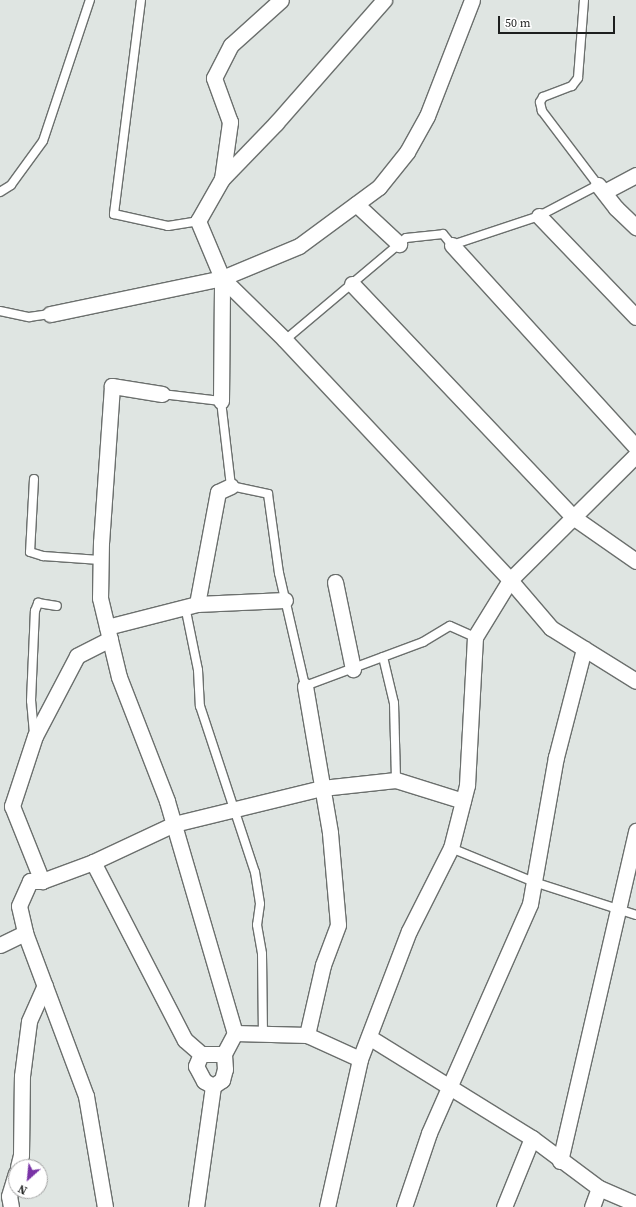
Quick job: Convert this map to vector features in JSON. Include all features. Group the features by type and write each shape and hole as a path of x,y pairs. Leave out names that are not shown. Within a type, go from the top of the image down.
{"street":[{"path":"222,179 230,122 214,78 231,45 281,0"},
{"path":"384,0 276,123 222,179 198,221 222,278 285,340 510,580 551,628 636,682"},
{"path":"50,314 222,278 299,246 379,187 410,146 427,116 472,0"},
{"path":"636,176 601,188 636,227"},
{"path":"356,204 399,244"},
{"path":"539,216 636,317"},
{"path":"452,245 636,447"},
{"path":"221,401 222,278"},
{"path":"352,284 573,517 636,561"},
{"path":"162,394 112,386 100,560 100,598 119,676 174,824 235,1033 224,1054 225,1069 222,1080 213,1086 196,1207"},
{"path":"327,1207 360,1059 409,931 451,848 467,785 475,637 510,580 636,454"},
{"path":"191,605 218,492 231,486"},
{"path":"335,582 353,669"},
{"path":"42,882 12,806 35,736 77,656 109,633 191,605 285,600"},
{"path":"404,1207 429,1133 530,904 556,757 584,649"},
{"path":"305,686 330,833 338,925 323,965 307,1035"},
{"path":"105,1207 86,1096 25,933 19,906 30,881 42,882 93,862 174,824 322,788 396,780 463,801"},
{"path":"560,1161 636,831"},
{"path":"93,862 185,1040 201,1054 224,1054"},
{"path":"0,946 25,933"},
{"path":"20,1159 22,1076 29,1021 44,985"},
{"path":"235,1033 307,1035 360,1059"},
{"path":"369,1037 450,1085 532,1138 560,1161 599,1188 636,1204"},
{"path":"201,1054 196,1066 204,1082 213,1086"},
{"path":"504,1207 532,1138"},
{"path":"592,1207 599,1188"}],"lane":[{"path":"0,192 10,185 43,140 90,0"},
{"path":"141,0 114,214 168,226 198,221"},
{"path":"285,340 406,238 443,234 452,245 539,216 601,188 542,110 540,102 543,97 572,86 578,78 584,0"},
{"path":"0,311 29,317 50,314"},
{"path":"162,394 221,401 231,486 268,494 285,600 305,686 423,642 450,626 475,637"},
{"path":"34,479 30,552 43,556 100,560"},
{"path":"35,736 31,701 35,611 38,603 57,606"},
{"path":"191,605 198,670 200,706 256,872 260,904 257,925 262,954 264,1034"},
{"path":"383,657 394,703 396,780"},
{"path":"451,848 534,882 636,915"}]}
